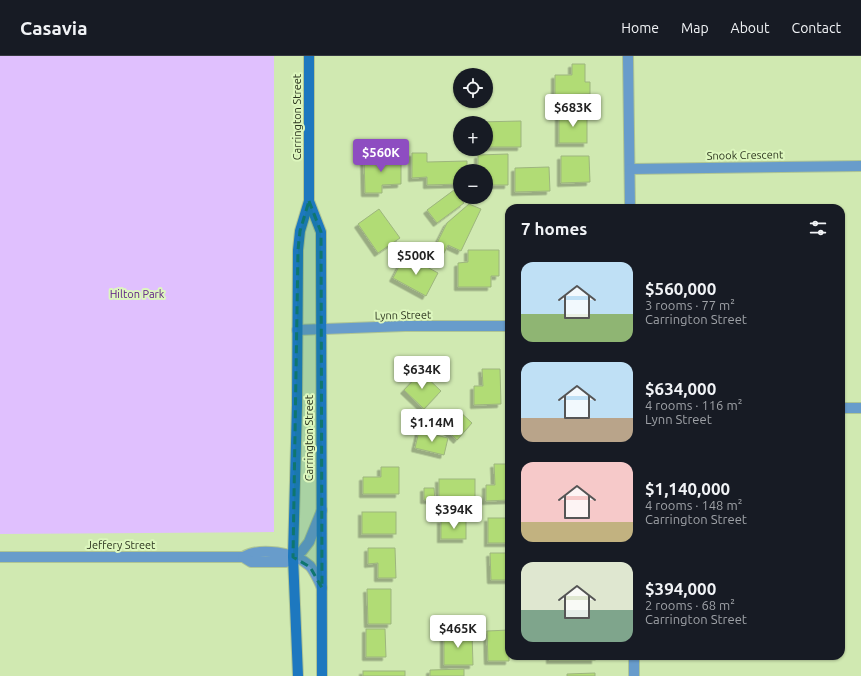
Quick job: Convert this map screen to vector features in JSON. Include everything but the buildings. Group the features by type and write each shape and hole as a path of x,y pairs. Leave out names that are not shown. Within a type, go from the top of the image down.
{"main road":[{"name":"Carrington Street","path":"298,676 293,557 297,405 297,330 300,231 309,201 309,56"},
{"name":"Carrington Street","path":"309,201 321,232 322,676"}],"street":[{"path":"628,56 630,204"},
{"name":"Snook Crescent","path":"630,169 861,166"},
{"name":"Lynn Street","path":"297,330 405,326 505,326"},
{"path":"845,408 861,408"},
{"path":"293,557 302,551 309,542 322,510"},
{"name":"Jeffery Street","path":"0,557 243,557 251,552 284,552 310,567 322,588"},
{"path":"634,660 634,676"}],"highlighted area":[{"path":"309,201 321,232 322,588 310,567 293,557 298,250 300,231"}],"green space":[{"name":"Hilton Park","path":"0,56 274,56 274,532 0,534"}]}
